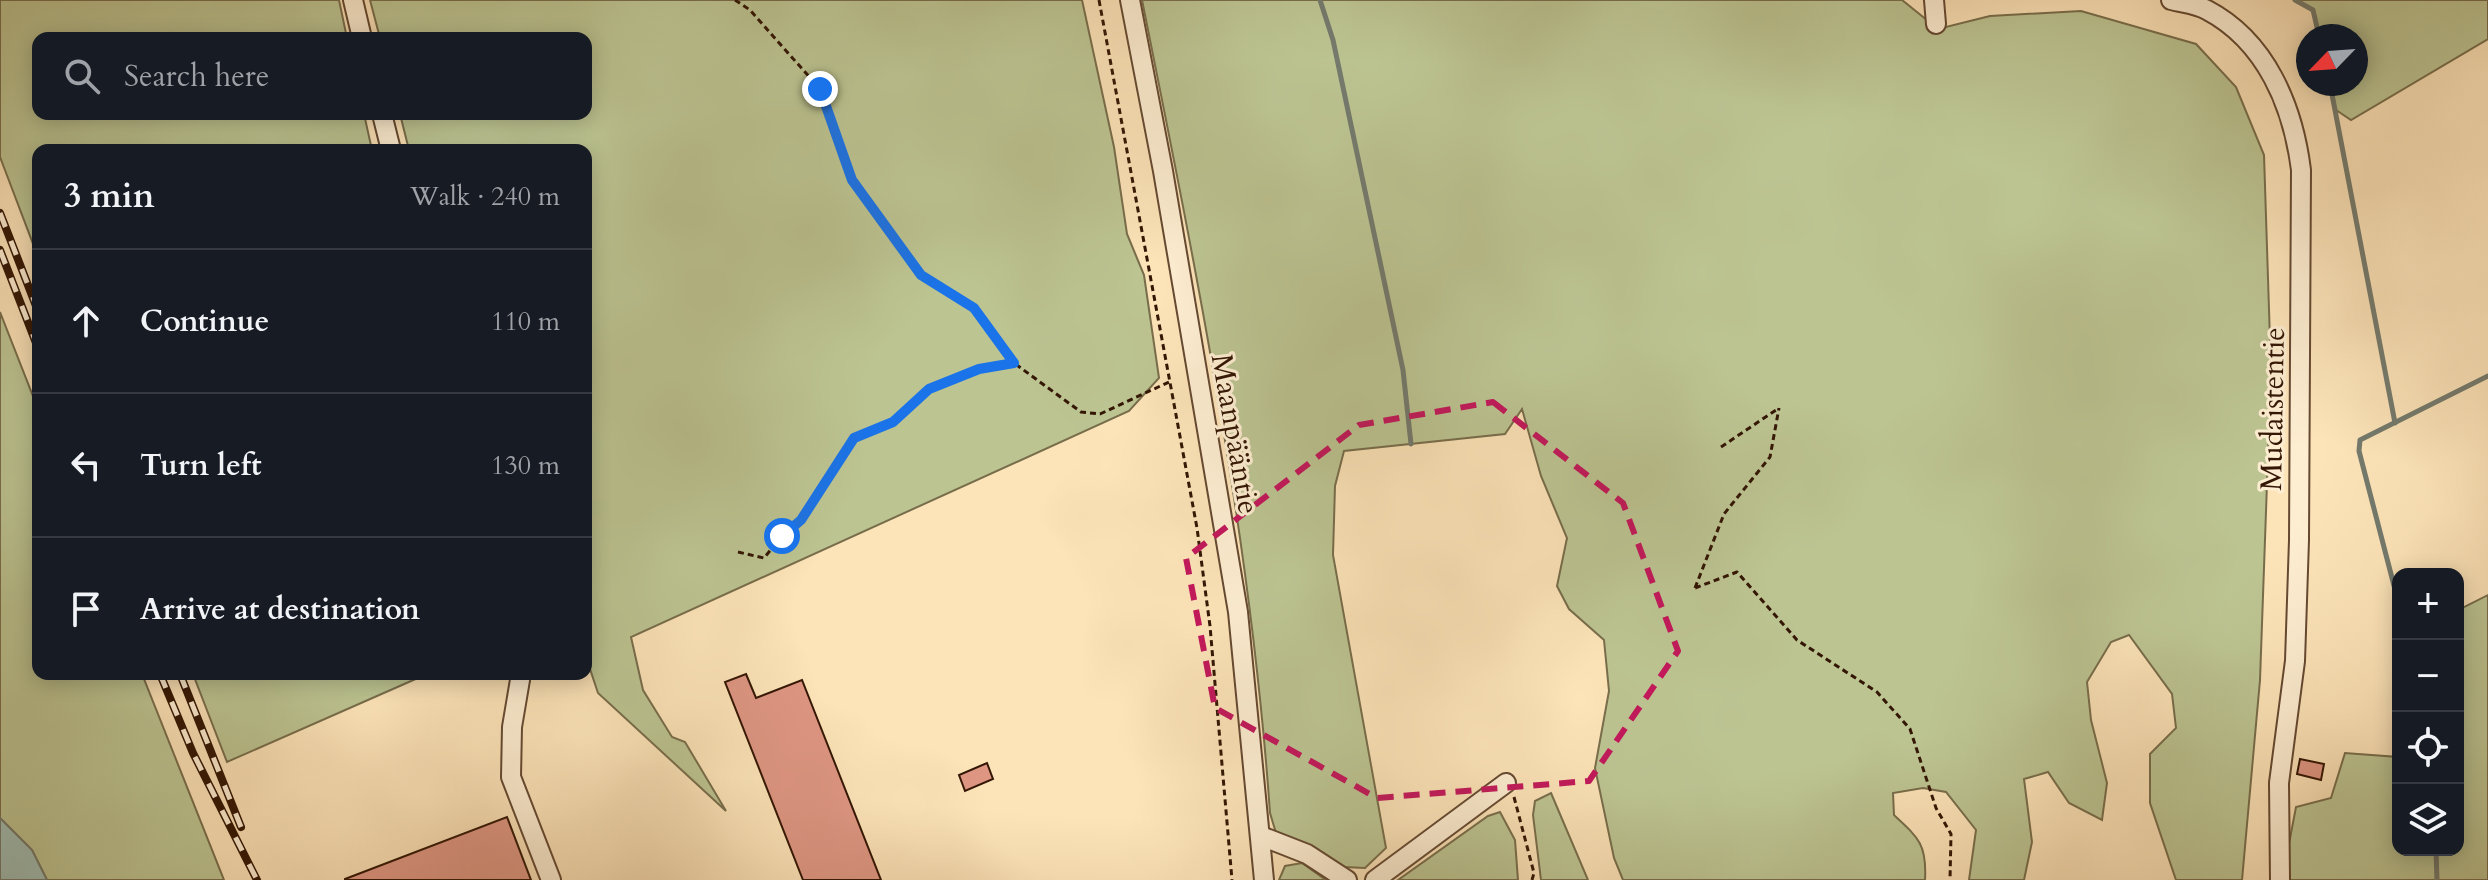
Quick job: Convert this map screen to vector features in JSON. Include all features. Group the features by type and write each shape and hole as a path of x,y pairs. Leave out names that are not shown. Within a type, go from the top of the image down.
{"street":[{"path":"353,0 361,32"},
{"name":"Maanpääntie","path":"1130,0 1163,171 1238,612 1264,880"},
{"path":"1934,0 1936,24"},
{"name":"Mudaistentie","path":"2171,0 2205,9 2250,40 2284,97 2296,130 2301,170 2299,540 2295,661 2279,783 2280,880"},
{"path":"384,120 390,144"},
{"path":"520,680 512,727 511,777 551,880"},
{"path":"1375,880 1506,783"},
{"path":"1261,836 1307,854 1347,880"}],"path":[{"path":"735,0 750,10 820,89 852,180 921,275 974,308 1014,363 1081,412 1100,414 1169,382"},
{"path":"1099,0 1197,528 1210,626 1232,880"},
{"path":"738,552 764,558 782,536 801,520 854,438 893,422 929,389 979,369 1014,363"},
{"path":"1721,447 1779,408 1770,457 1724,514 1695,588 1737,572 1797,640 1877,692 1893,708 1910,729 1936,808 1951,834 1950,880"},
{"path":"1506,783 1519,804 1534,873 1532,880"}],"highlighted area":[{"path":"1493,402 1623,503 1678,651 1589,781 1377,798 1215,708 1186,558 1359,425"}],"green space":[{"path":"0,0 339,0 346,32 32,32 32,120 365,120 371,144 32,144 32,241 0,157"},
{"path":"370,0 1082,0 1114,147 1127,234 1144,275 1159,378 1129,411 631,637 643,690 672,737 685,742 726,811 598,693 592,675 592,144 408,144 402,120 592,120 592,32 378,32"},
{"path":"1142,0 1902,0 1938,29 1990,16 2081,11 2196,44 2236,87 2264,155 2271,371 2260,680 2242,880 2176,880 2150,803 2150,754 2176,728 2172,694 2129,635 2111,642 2087,682 2091,720 2107,783 2102,820 2069,803 2048,772 2024,779 2032,842 2024,880 1969,880 1976,830 1946,792 1923,788 1893,793 1894,815 1915,836 1923,850 1925,880 1623,880 1614,858 1595,768 1609,691 1604,640 1569,609 1557,586 1567,538 1541,476 1522,409 1505,434 1344,451 1335,486 1333,555 1386,848 1365,868 1344,867 1276,833 1270,813 1250,608 1219,405"},
{"path":"2295,0 2488,0 2488,39 2351,120 2336,110 2333,96 2368,96 2368,24 2316,24 2313,10"},
{"path":"0,312 32,394 32,680 144,680 224,880 47,880 32,850 0,818"},
{"path":"2488,595 2488,880 2288,880 2287,854 2296,807 2331,798 2345,753 2392,757 2392,856 2464,856 2464,607"},
{"path":"195,680 413,680 227,762"},
{"path":"1551,793 1588,880 1541,880 1533,815 1535,801"},
{"path":"1500,812 1515,840 1518,880 1398,880 1488,816"},
{"path":"1302,863 1326,880 1279,880 1285,866"}],"water":[{"path":"0,818 32,850 47,880 0,880"}],"building":[{"path":"746,674 756,698 802,680 881,880 803,880 725,682"},
{"path":"2300,759 2324,764 2321,780 2297,774"},
{"path":"987,763 993,779 965,791 959,775"},
{"path":"507,817 531,880 345,880 345,879"}],"waterway":[{"path":"1320,0 1333,40 1403,370 1411,444"},
{"path":"2295,0 2313,10 2316,24"},
{"path":"2332,96 2395,423"},
{"path":"2392,578 2359,451 2360,440 2488,376"},
{"path":"2436,856 2437,880"}],"railway":[{"path":"0,213 32,296"},
{"path":"0,250 32,333"},
{"path":"163,680 193,753 257,880"},
{"path":"182,680 241,827"}],"route":[{"path":"782,536 801,520 854,438 893,422 929,389 979,369 1014,363 974,308 921,275 852,180 820,89"}]}
